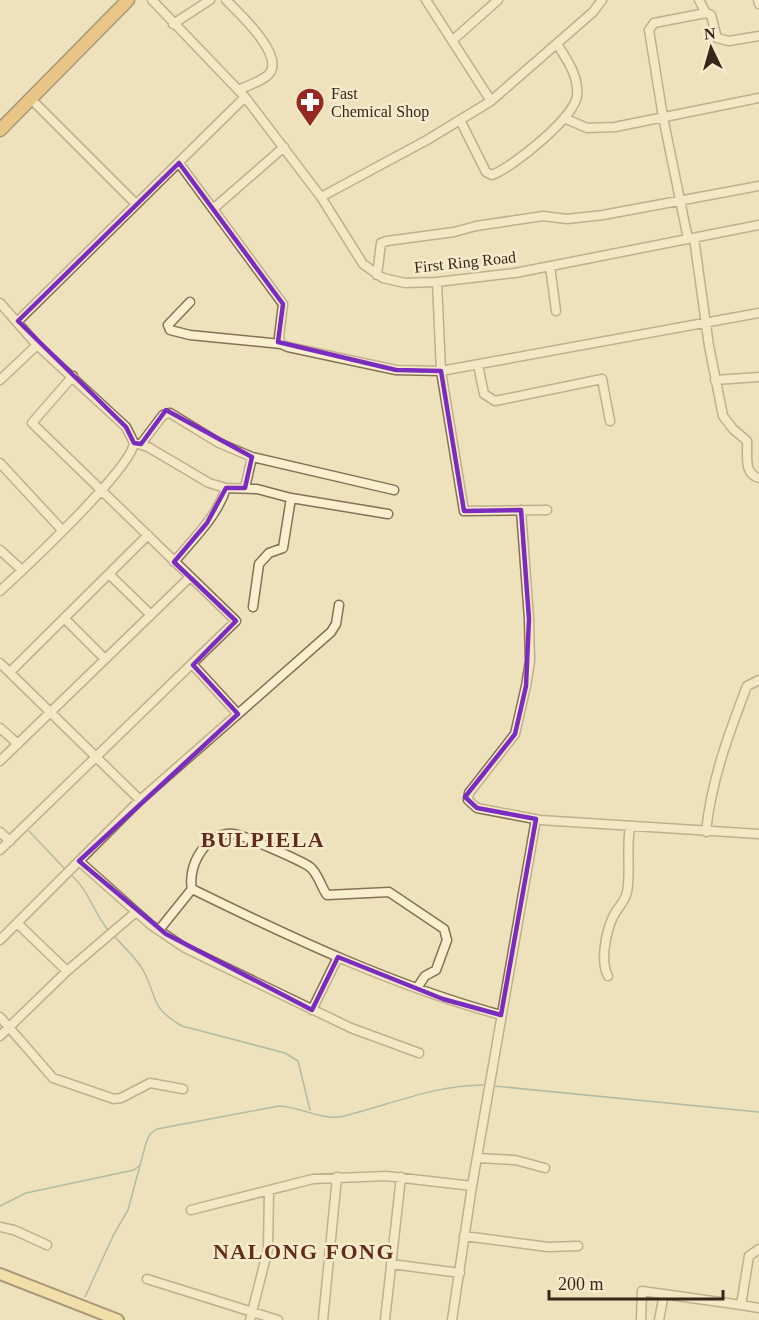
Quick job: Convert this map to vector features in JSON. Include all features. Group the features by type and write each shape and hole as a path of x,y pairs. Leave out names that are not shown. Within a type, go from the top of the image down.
{"highway":[{"path":"0,117 114,0"},
{"path":"0,130 128,0"}],"main road":[{"path":"0,1274 97,1317 118,1320"}],"street":[{"path":"146,0 154,3 245,97 321,198 363,264 377,275"},
{"path":"173,24 210,0"},
{"path":"226,0 265,44 272,57 273,66 268,75 238,90"},
{"path":"426,0 491,100"},
{"path":"453,40 498,0"},
{"path":"321,198 460,120 491,100 557,44 602,0"},
{"path":"699,0 706,13 711,15 714,33 722,41 759,36"},
{"path":"758,0 759,4"},
{"path":"706,13 650,27 663,117 691,239 723,416 727,423 747,441 748,471 751,476 759,478"},
{"path":"460,120 486,172 492,175 501,172 564,118 575,104 577,92 571,65 557,44"},
{"path":"18,321 245,97"},
{"path":"30,98 136,204"},
{"path":"564,118 587,128 600,128 759,98"},
{"path":"213,209 284,147"},
{"path":"179,163 283,304 279,337 281,344"},
{"path":"377,275 381,243 387,241 543,216 567,219 603,215 759,186"},
{"name":"First Ring Road","path":"377,275 405,283 437,282 550,267 759,225"},
{"path":"550,267 556,311"},
{"path":"437,282 441,371 464,511 547,510"},
{"path":"190,302 168,325 170,330 190,335 281,344 396,370 441,371 759,313"},
{"path":"0,303 37,345 126,427 138,444 209,483 226,488 245,488 388,514"},
{"path":"0,380 37,345"},
{"path":"478,365 484,394 495,401 602,379 610,421"},
{"path":"0,850 236,621 32,423 73,376"},
{"path":"715,380 759,377"},
{"path":"0,591 101,490 163,415 170,412 219,443 252,458 394,490"},
{"path":"245,488 252,458"},
{"path":"0,463 62,530"},
{"path":"174,562 207,523 219,505 226,488"},
{"path":"253,608 260,564 269,553 283,548 291,498"},
{"path":"521,510 529,619 530,661 526,686 515,734 469,793 468,800 477,808 536,819 759,834"},
{"path":"10,672 148,535"},
{"path":"0,550 22,570"},
{"path":"108,574 151,615"},
{"path":"0,761 190,577"},
{"path":"0,940 140,800 331,632 336,624 339,605"},
{"path":"64,618 105,659"},
{"path":"0,663 140,800"},
{"path":"193,665 238,714"},
{"path":"706,832 711,794 733,723 747,686 759,680"},
{"path":"0,728 18,744"},
{"path":"452,1320 472,1186 536,819"},
{"path":"608,976 604,966 610,924 626,896 627,846 630,827"},
{"path":"0,832 10,841"},
{"path":"192,889 190,879 198,856 216,838 235,834 310,867 327,895 389,892 444,929 446,934 436,970 425,976 417,988"},
{"path":"79,861 136,912 185,948 351,1028 419,1053"},
{"path":"192,889 338,957 443,999 501,1016"},
{"path":"159,930 192,889"},
{"path":"0,1036 67,971 136,912"},
{"path":"17,923 67,971"},
{"path":"312,1010 338,957"},
{"path":"0,1017 45,1072 63,1082 114,1099 150,1083 183,1089"},
{"path":"477,1158 515,1160 545,1168"},
{"path":"323,1320 337,1177"},
{"path":"192,1210 313,1179 401,1177 472,1186"},
{"path":"385,1320 401,1177"},
{"path":"251,1317 268,1249 269,1191"},
{"path":"0,1227 14,1230 47,1245"},
{"path":"464,1236 548,1247 578,1246"},
{"path":"741,1305 748,1256 759,1249"},
{"path":"391,1264 460,1273"},
{"path":"147,1279 251,1317 278,1320"},
{"path":"641,1320 642,1291 759,1308"},
{"path":"659,1320 664,1294"}],"highlighted area":[{"path":"179,163 283,304 278,342 396,370 441,371 464,511 521,510 529,619 526,686 515,734 465,797 477,808 536,819 501,1015 443,999 338,957 312,1010 166,934 79,861 238,714 193,665 236,621 174,562 207,523 226,488 245,488 252,457 166,410 141,444 134,443 126,427 18,321"}],"waterway":[{"path":"29,831 65,869"},
{"path":"71,875 82,887 108,930"},
{"path":"115,937 140,966 159,1007 171,1019 182,1026 285,1053 298,1061 310,1110"},
{"path":"85,1297 114,1234 128,1210 146,1143 150,1134 157,1129 279,1106 340,1117 428,1092 483,1085"},
{"path":"494,1086 759,1112"},
{"path":"0,1206 26,1193 134,1170 139,1166"}],"place":[{"name":"Fast Chemical Shop","path":"310,128"}],"district":[{"name":"BULPIELA","path":"263,839"},
{"name":"NALONG FONG","path":"304,1251"}]}
